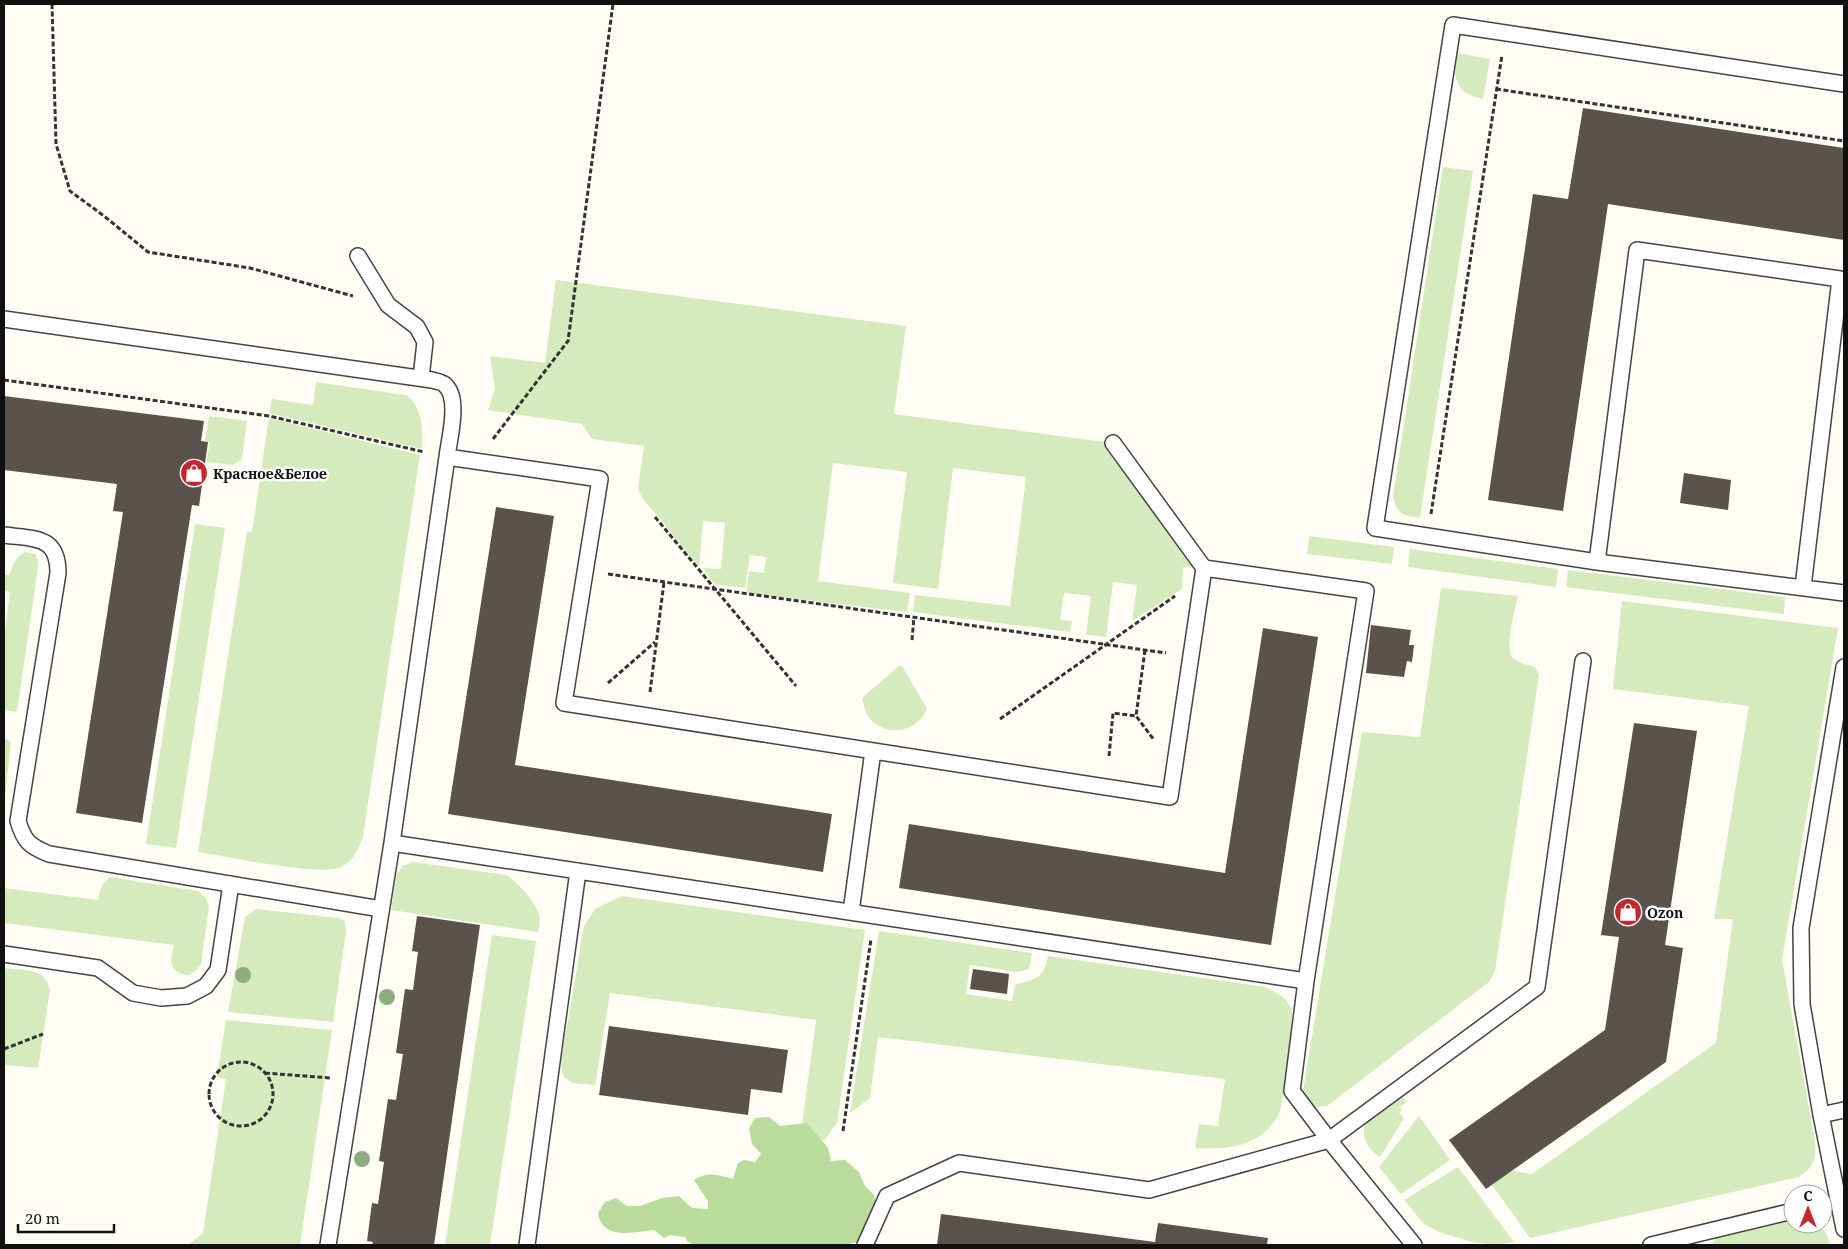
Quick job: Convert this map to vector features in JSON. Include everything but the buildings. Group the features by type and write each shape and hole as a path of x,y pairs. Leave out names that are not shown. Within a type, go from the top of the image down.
{"lane":[{"path":"1844,84 1453,25 1375,528 1597,562 1844,593"},
{"path":"1597,562 1638,250 1840,279 1803,587"},
{"path":"358,256 388,306 417,327 425,342 421,378"},
{"path":"4,319 421,378 444,385 451,394 454,404 392,843 328,1245"},
{"path":"447,457 600,479 564,703 1170,797 1203,572 1113,443"},
{"path":"4,535 39,540 52,547 58,559 58,573 18,821 23,837 34,848 49,854 381,909"},
{"path":"1203,572 1366,592 1306,981 1292,1091 1414,1245"},
{"path":"865,1245 887,1196 959,1163 1149,1190 1329,1140 1537,987 1583,662"},
{"path":"1844,667 1801,928 1802,1004 1820,1115 1844,1229"},
{"path":"851,912 873,751"},
{"path":"392,843 1306,981"},
{"path":"526,1245 578,871"},
{"path":"4,954 98,968 133,993 161,998 187,996 206,986 218,970 231,884"},
{"path":"1820,1115 1844,1110"},
{"path":"1833,1202 1838,1201"},
{"path":"1651,1245 1704,1239 1783,1214"}],"path":[{"path":"52,4 56,144 70,191 148,252 250,268 388,306"},
{"path":"476,461 568,341 613,4"},
{"path":"1427,536 1502,55"},
{"path":"1496,89 1844,141"},
{"path":"4,380 270,416 447,457"},
{"path":"655,517 796,686"},
{"path":"585,571 1191,656"},
{"path":"1000,719 1203,572"},
{"path":"650,692 664,582"},
{"path":"912,640 914,617"},
{"path":"608,683 656,641"},
{"path":"1145,650 1136,716 1174,768"},
{"path":"1109,756 1113,713 1136,716"},
{"path":"842,1131 875,916"},
{"path":"4,1049 43,1034"},
{"path":"265,1072 273,1091 272,1102 268,1112 260,1120 251,1125 229,1124 219,1118 212,1110 209,1099 209,1088 212,1079 218,1070 237,1062 247,1062 265,1072 354,1079"}],"green space":[{"path":"1457,53 1490,59 1483,99 1467,93 1458,84 1455,70"},
{"path":"1443,167 1473,171 1420,518 1401,513 1396,507 1393,496"},
{"path":"556,280 906,326 894,414 1105,442 1197,568 1183,567 1182,589 1132,621 1137,585 1113,582 1106,637 1086,635 1091,596 1064,593 1060,620 1072,621 1070,632 913,612 915,595 1010,606 1026,477 953,468 938,589 893,583 907,472 833,463 818,581 910,593 907,612 746,593 749,571 764,573 766,557 750,555 745,588 714,584 703,568 721,569 725,523 703,521 699,567 641,496 638,488 644,446 592,439 582,424 488,410 495,388 490,356 545,363"},
{"path":"316,382 406,395 412,400 419,413 422,427 422,449 269,413 272,399 313,405"},
{"path":"209,416 247,421 242,459 233,465 206,462 210,442 205,441"},
{"path":"269,418 420,455 363,837 355,854 349,861 341,867 330,869 294,868 198,852 247,532 252,532"},
{"path":"195,524 225,528 176,848 146,844"},
{"path":"1309,536 1394,547 1392,564 1307,554"},
{"path":"1410,549 1558,569 1556,587 1408,567"},
{"path":"25,552 35,554 38,560 38,567 17,712 4,710 4,638 10,592 4,590 4,575 9,575 17,559"},
{"path":"1568,570 1785,597 1784,614 1566,587"},
{"path":"1441,588 1518,596 1511,628 1511,653 1513,658 1518,661 1535,667 1539,675 1495,971 1489,982 1327,1106 1313,1107 1304,1098 1303,1091 1362,732 1420,737"},
{"path":"1622,601 1838,628 1782,960 1815,1141 1815,1158 1811,1166 1799,1177 1530,1238 1478,1165 1532,1174 1716,1043 1733,919 1714,919 1749,706 1613,689"},
{"path":"899,666 902,666 927,709 923,717 910,727 894,730 886,729 878,726 869,718 862,698"},
{"path":"4,738 11,742 4,806"},
{"path":"413,862 506,875 524,891 536,907 540,922 538,932 391,910 397,874 403,866"},
{"path":"110,877 198,891 205,897 209,906 201,965 195,971 186,975 174,969 171,961 174,945 4,923 4,888 98,900 101,887"},
{"path":"622,896 865,930 837,1123 825,1139 799,1147 816,1020 610,993 595,1085 572,1083 563,1076 561,1062 584,926 595,909"},
{"path":"256,909 339,918 345,921 346,932 333,1022 228,1012 245,917"},
{"path":"879,931 1032,953 1029,969 1018,972 970,965 966,994 1012,1001 1015,985 1038,977 1044,969 1048,956 1265,987 1286,1000 1291,1008 1292,1015 1289,1058 1279,1113 1270,1127 1262,1134 1245,1143 1215,1149 1195,1148 1199,1124 1218,1126 1225,1079 878,1037 870,1098 850,1113"},
{"path":"492,935 536,941 490,1245 445,1245"},
{"path":"4,968 38,973 47,982 50,990 38,1068 4,1065"},
{"path":"226,1020 332,1030 300,1245 188,1245 203,1233 226,1079 217,1077"},
{"path":"1399,1093 1407,1102 1400,1107 1402,1110 1399,1113 1404,1118 1380,1157 1368,1146 1364,1137 1364,1129 1367,1121 1378,1108"},
{"path":"1419,1116 1450,1160 1401,1194 1379,1167"},
{"path":"769,1117 780,1126 807,1123 828,1148 831,1161 845,1160 859,1172 865,1186 874,1195 876,1206 862,1240 847,1245 694,1245 687,1241 685,1237 670,1235 664,1238 654,1230 620,1233 606,1228 601,1222 598,1213 605,1202 616,1198 627,1206 640,1206 662,1198 679,1196 692,1208 708,1209 708,1201 694,1180 704,1175 718,1175 733,1179 738,1163 744,1160 755,1162 761,1154 752,1144 749,1128 755,1118"},
{"path":"1458,1167 1514,1242 1494,1245 1472,1242 1439,1232 1424,1224 1404,1200"},
{"path":"1783,1221 1783,1234 1826,1234 1830,1245 1711,1245 1717,1237"}],"place":[{"name":"Красное&Белое","path":"194,473"},
{"name":"Ozon","path":"1628,912"}]}
